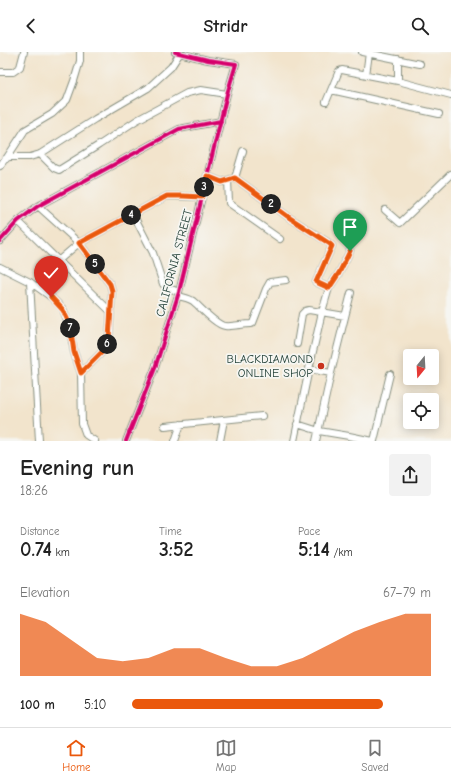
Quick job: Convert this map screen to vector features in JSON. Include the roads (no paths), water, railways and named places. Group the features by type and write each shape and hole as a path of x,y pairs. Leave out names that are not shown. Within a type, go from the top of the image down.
{"street":[{"path":"0,72 13,72 20,68 24,52"},
{"path":"0,166 25,130 52,114 67,100 80,61 80,52"},
{"path":"5,159 9,157 30,157 40,154 148,88 171,67 178,52"},
{"name":"CALIFORNIA STREET","path":"126,441 155,368 179,294 221,121 226,94 236,64 208,60 178,52"},
{"path":"362,52 373,53 420,64"},
{"path":"366,75 373,53"},
{"path":"398,59 398,81"},
{"path":"326,102 339,71 342,70 398,81 451,95"},
{"path":"40,154 54,168 59,170 137,120 187,93 201,90 226,94"},
{"path":"331,90 440,114"},
{"path":"0,241 18,221 38,206 179,129 221,121"},
{"path":"235,178 243,151"},
{"path":"385,210 400,223 451,174"},
{"path":"207,176 222,182 235,178"},
{"path":"235,178 332,246 316,282 329,288"},
{"path":"228,180 229,203 280,239"},
{"path":"58,261 79,243 167,196 202,197"},
{"path":"38,206 79,243 110,284 112,291 109,339 107,347 81,373"},
{"path":"133,214 153,253 163,284 193,301 221,324 226,326 253,323 270,282 286,280"},
{"path":"18,221 110,311"},
{"path":"294,441 322,312 329,288 339,273 350,251"},
{"path":"0,267 30,282 51,297 63,310 70,325 74,352 81,373 82,424 86,435 94,441"},
{"path":"30,282 39,441"},
{"path":"316,441 351,294"},
{"path":"297,344 303,312 307,310 345,316"},
{"path":"309,369 331,373"},
{"path":"297,424 319,431 374,441 390,374"},
{"path":"165,426 262,416"},
{"path":"220,441 224,420"},
{"path":"175,441 181,424"}],"place":[{"name":"BLACKDIAMOND ONLINE SHOP","path":"321,366"}]}
